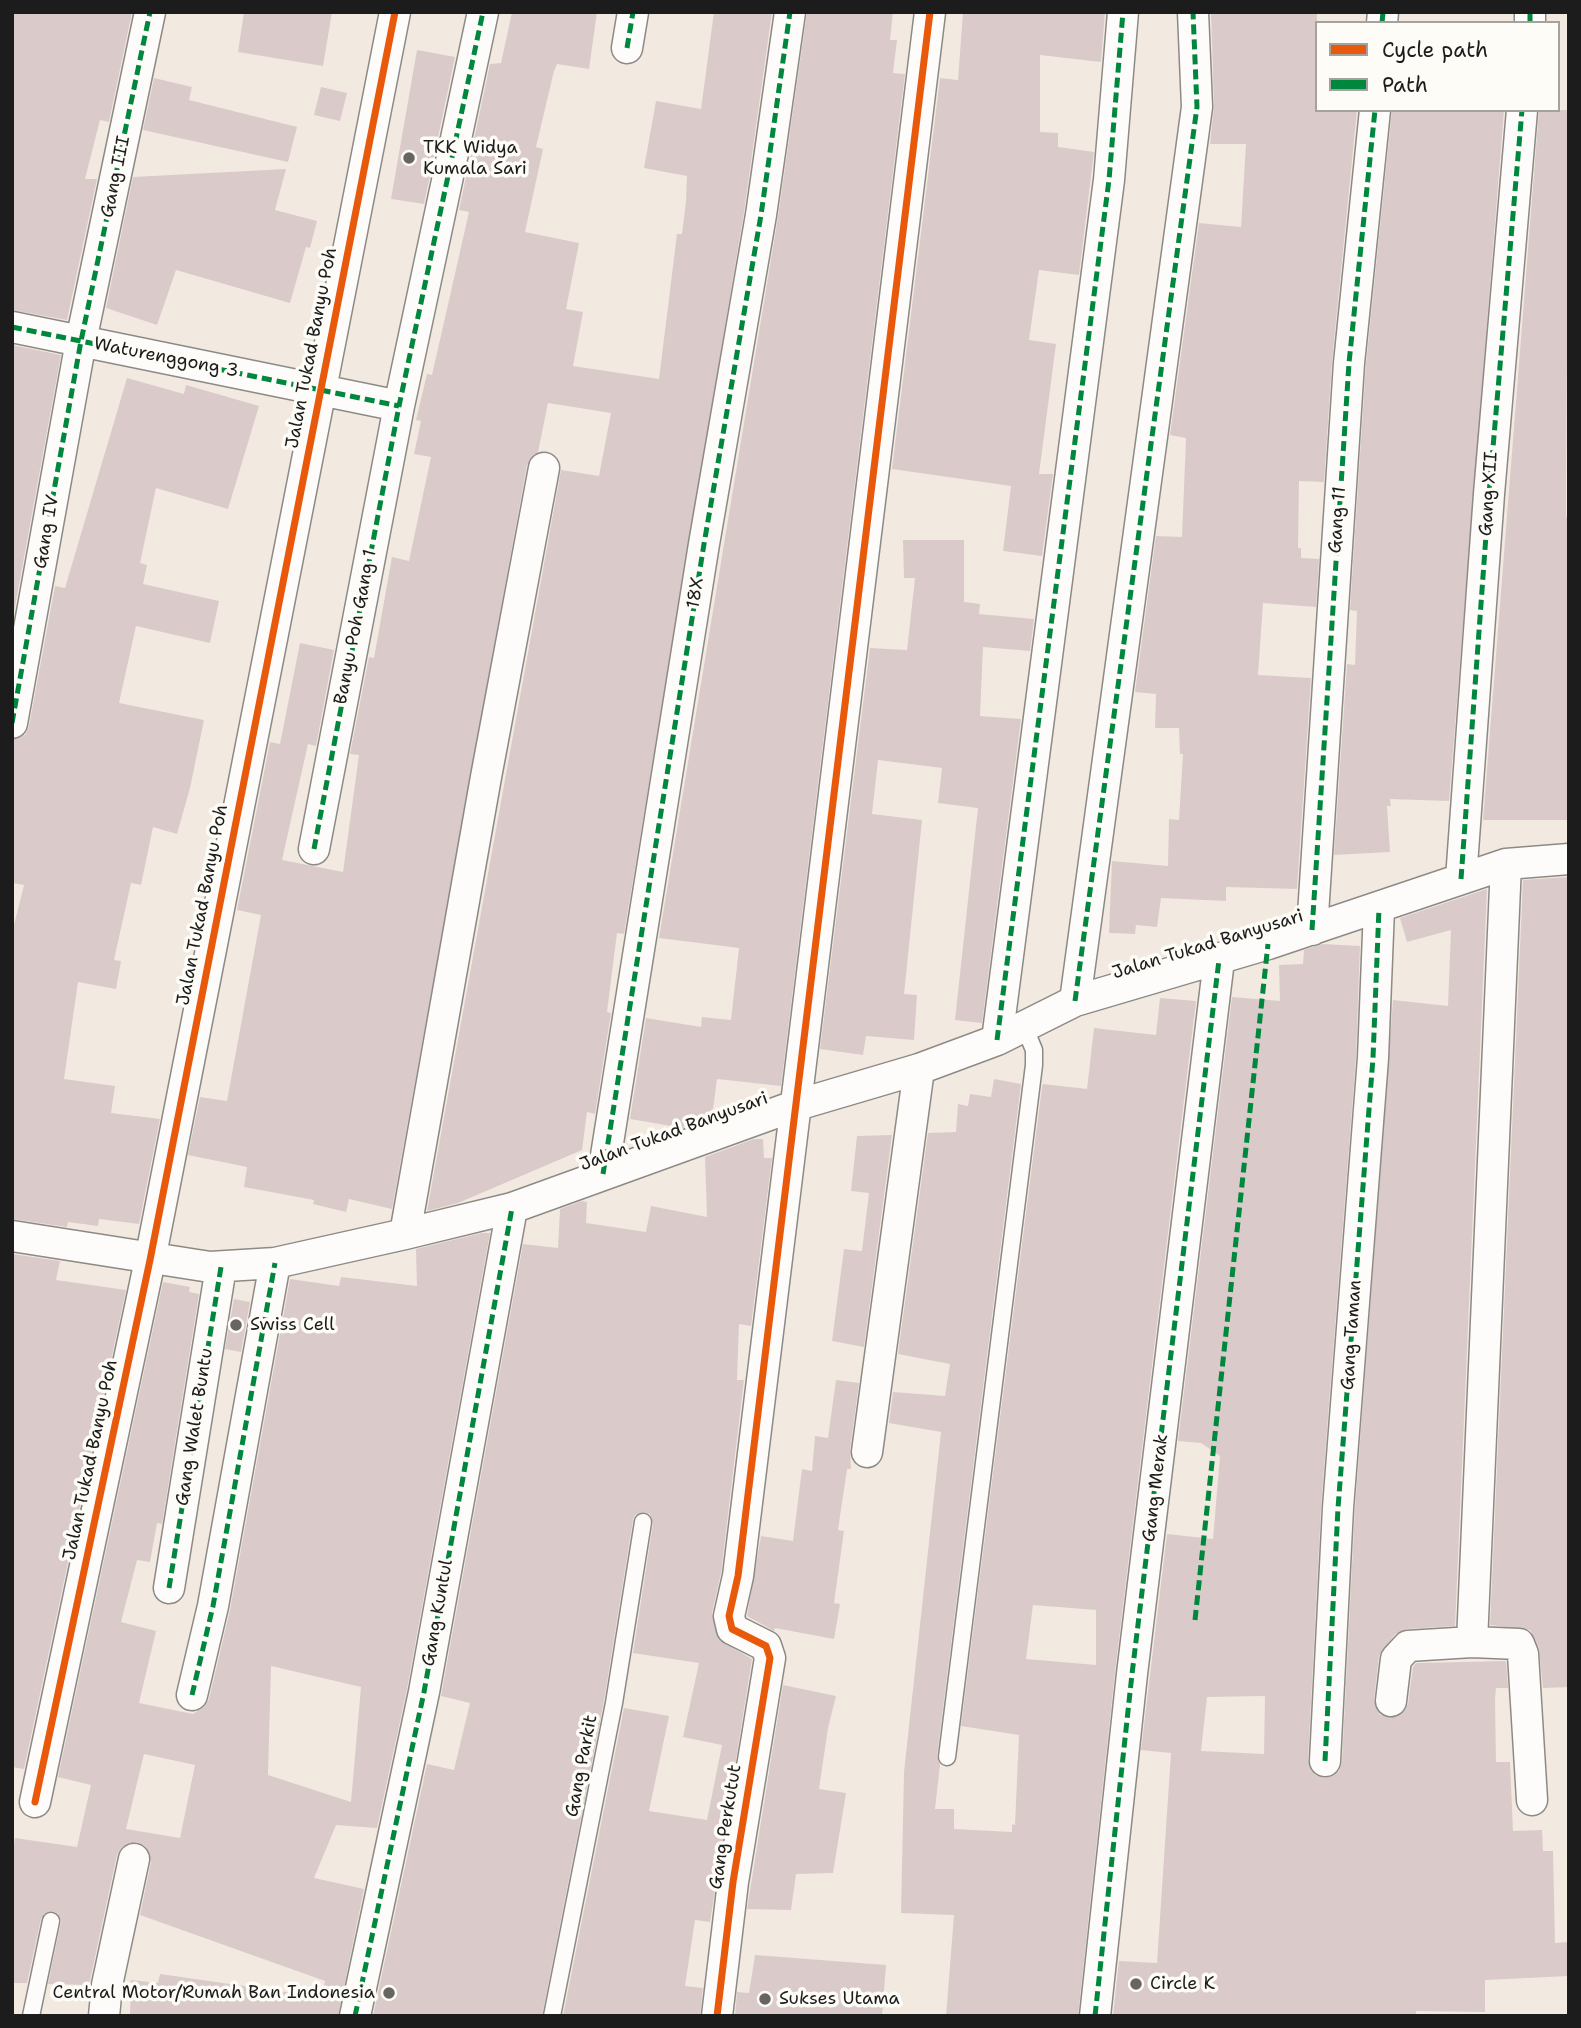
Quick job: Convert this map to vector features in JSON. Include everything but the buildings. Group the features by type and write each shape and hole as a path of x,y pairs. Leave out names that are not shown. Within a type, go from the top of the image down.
{"street":[{"name":"Gang III","path":"81,341 150,12"},
{"name":"Jalan Tukad Banyu Poh","path":"35,1802 150,1260 395,12"},
{"name":"Banyu Poh Gang 1","path":"314,849 399,405 483,12"},
{"path":"627,48 633,12"},
{"name":"18X","path":"603,1174 701,557 761,215 790,12"},
{"path":"797,1105 930,12"},
{"path":"997,1040 1109,180 1123,12"},
{"path":"1075,1001 1197,107 1193,12"},
{"name":"Gang 11","path":"1312,930 1349,363 1375,112"},
{"name":"Gang XII","path":"1461,879 1489,494 1522,112"},
{"name":"Waturenggong 3","path":"12,327 319,389"},
{"name":"Gang IV","path":"12,723 81,341"},
{"path":"319,389 399,405"},
{"path":"405,1234 544,468"},
{"name":"Jalan Tukad Banyusari","path":"12,1236 150,1260 221,1267 275,1263 405,1234 512,1208 797,1105 919,1069 997,1040 1075,1001 1219,960 1506,864 1569,859"},
{"path":"1472,1642 1506,864"},
{"name":"Gang Taman","path":"1325,1761 1338,1508 1373,1071 1379,908"},
{"name":"Gang Merak","path":"1094,2016 1132,1674 1219,960"},
{"path":"867,1452 919,1069"},
{"name":"Gang Perkutut","path":"718,2016 733,1882 770,1658 766,1646 732,1629 729,1616 738,1576 797,1105"},
{"name":"Gang Kuntul","path":"355,2016 424,1692 512,1208"},
{"path":"192,1695 215,1592 275,1263"},
{"name":"Gang Walet Buntu","path":"169,1588 221,1267"},
{"path":"1391,1702 1396,1659 1408,1647 1472,1642 1519,1644 1523,1654 1532,1800"},
{"path":"104,2016 107,1985 134,1859"}],"lane":[{"path":"947,1757 1034,1065 1034,1050 1024,1026"},
{"name":"Gang Parkit","path":"552,2016 614,1703 643,1522"},
{"path":"31,2016 51,1921"}],"marked path":[{"path":"12,723 81,341 150,12"},
{"path":"314,849 399,406 483,12"},
{"path":"627,48 633,12"},
{"path":"603,1174 704,544 761,215 790,12"},
{"path":"997,1040 1109,180 1123,12"},
{"path":"1075,1001 1197,107 1193,12"},
{"path":"1382,21 1383,12"},
{"path":"1530,12 1530,21"},
{"path":"1312,930 1349,363 1375,112"},
{"path":"1461,879 1489,494 1522,112"},
{"path":"12,327 399,406"},
{"path":"1325,1761 1338,1508 1373,1058 1379,908"},
{"path":"1195,1620 1268,944"},
{"path":"1095,2016 1132,1674 1219,960"},
{"path":"355,2016 424,1692 512,1208"},
{"path":"192,1695 213,1606 275,1263"},
{"path":"169,1588 221,1267"}],"cycle path":[{"path":"35,1802 150,1260 395,12"},
{"path":"717,2016 733,1882 770,1658 766,1646 732,1629 729,1616 738,1576 930,12"}],"place":[{"name":"TKK Widya Kumala Sari","path":"409,158"},
{"name":"Swiss Cell","path":"236,1325"},
{"name":"Circle K","path":"1136,1984"},
{"name":"Central Motor/Rumah Ban Indonesia","path":"389,1993"},
{"name":"Sukses Utama","path":"765,1999"}]}
